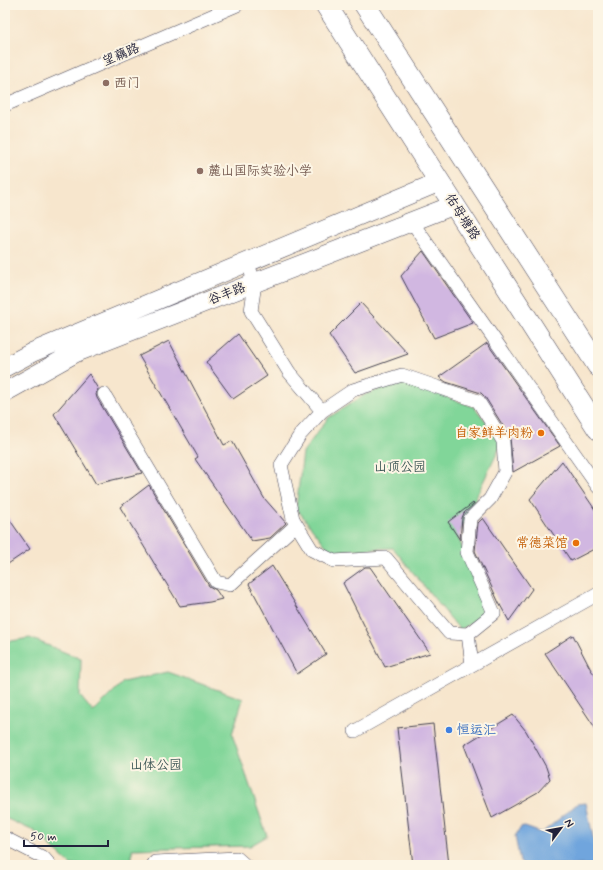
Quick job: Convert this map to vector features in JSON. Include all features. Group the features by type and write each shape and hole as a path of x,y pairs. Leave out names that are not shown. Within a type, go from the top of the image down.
{"main road":[{"name":"佑母塘路","path":"326,5 598,429"},
{"path":"365,5 598,366"}],"street":[{"name":"望藕路","path":"5,105 238,5"},
{"name":"谷丰路","path":"5,367 33,352 439,182"},
{"name":"谷丰路","path":"5,392 75,353 454,205"},
{"path":"412,222 598,487"},
{"path":"247,262 255,283 251,310 289,372 322,411"},
{"path":"402,375 478,401 503,441 505,472 490,500 470,519 467,552 494,614 468,634 450,633 386,558 334,561 312,550 296,525 292,519 281,465 300,435 322,411 353,390 402,375"},
{"path":"104,394 216,582 230,585 296,525"},
{"path":"355,731 598,594"},
{"path":"468,634 472,665"},
{"path":"5,838 44,858 50,865"},
{"path":"154,865 155,862 237,858 245,865"}],"green space":[{"name":"山顶公园","path":"404,381 474,407 503,441 458,537 483,596 482,616 460,630 393,548 330,551 296,508 303,452 328,418 366,394"},
{"name":"山体公园","path":"30,638 81,659 80,696 93,712 123,682 168,672 243,699 232,734 267,836 250,846 132,849 132,865 71,865 34,831 5,818 5,642"}],"water":[{"path":"586,803 594,842 598,847 598,865 525,865 520,862 515,836 522,826 542,833 577,804"}],"building":[{"path":"423,251 473,323 434,338 401,276"},
{"path":"361,303 408,354 355,373 329,335"},
{"path":"238,334 267,376 233,399 206,362"},
{"path":"169,341 224,445 232,441 264,498 286,523 270,538 252,541 195,459 198,457 139,356"},
{"path":"487,343 560,446 513,472 510,437 485,397 481,393 446,382 439,377"},
{"path":"89,374 98,389 96,394 97,398 142,473 96,484 54,414"},
{"path":"562,461 598,514 598,547 571,561 530,499"},
{"path":"149,485 209,586 216,590 222,599 180,606 120,507"},
{"path":"473,503 474,504 464,513 462,518 460,540 448,522"},
{"path":"5,513 30,549 5,566"},
{"path":"483,518 532,589 509,621 475,551 478,523"},
{"path":"272,566 326,654 297,674 249,584"},
{"path":"365,567 370,567 430,653 385,667 343,583"},
{"path":"573,635 591,670 598,679 598,732 545,653"},
{"path":"513,715 526,731 546,767 550,779 538,792 492,818 464,745"},
{"path":"433,724 449,865 413,865 397,728"}],"place":[{"name":"西门","path":"106,83"},
{"name":"麓山国际实验小学","path":"200,171"},
{"name":"自家鲜羊肉粉","path":"541,433"},
{"name":"常德菜馆","path":"576,543"},
{"name":"恒运汇","path":"449,730"}]}
